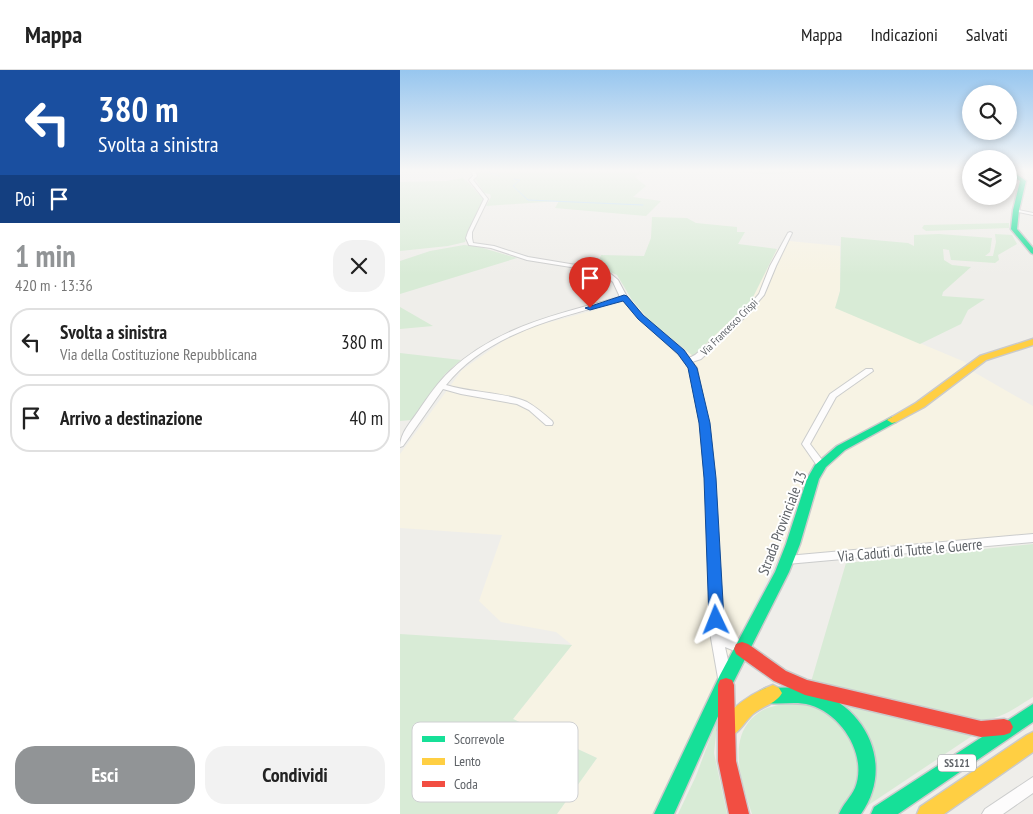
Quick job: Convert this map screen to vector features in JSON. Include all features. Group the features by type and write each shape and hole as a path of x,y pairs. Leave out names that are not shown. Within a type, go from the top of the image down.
{"main road":[{"path":"1017,205 1014,229 1033,252"},
{"name":"Strada Provinciale 13","path":"664,814 726,680 787,560 813,479 821,465 841,448 920,405 983,358 1033,342"},
{"path":"742,649 780,676 805,687 981,729 1012,726"},
{"path":"726,680 727,761 739,814"},
{"path":"727,730 741,712 753,701 783,689 805,687"},
{"path":"766,696 800,695 816,698 842,714 853,726 864,748 868,771 859,801 849,814"},
{"name":"SS121","path":"881,814 1033,712"},
{"name":"SS121","path":"927,814 1033,741"}],"street":[{"path":"483,205 470,232 471,244 492,247 527,258 604,270 616,282 624,298 640,317 688,361 693,368 704,423 710,478 717,638 726,680"},
{"path":"1016,210 1033,214"},
{"name":"Via Francesco Crispi","path":"688,361 698,357 743,316 762,294 773,266 790,233"},
{"path":"400,444 450,375 465,362 510,334 572,312 624,298"},
{"path":"821,465 806,444 833,396 869,371"},
{"path":"442,386 455,391 522,403 549,423"},
{"name":"Via Caduti di Tutte le Guerre","path":"787,560 1033,538"},
{"path":"717,638 742,649"},
{"path":"990,814 1033,784"}],"shaded area":[{"path":"789,241 840,246 840,291 836,308 965,362 972,371 1033,406 1033,534 778,557 653,814 557,814 566,802 578,802 578,785 597,758 578,749 578,722 519,722 513,719 572,645 556,632 501,622 479,601 502,535 400,528 400,454 462,370 506,339 528,328 632,300 650,321 751,301 777,249 784,249"}],"green space":[{"path":"400,205 481,205 465,242 448,246 400,251"},
{"path":"557,205 657,205 646,216 555,208"},
{"path":"652,217 687,218 696,223 737,227 737,232 745,232 738,244 777,249 751,301 693,356 650,321 632,300 617,275 597,266 601,255 644,256 651,238"},
{"path":"1009,223 1009,228 926,231 922,228 924,225"},
{"path":"939,234 992,238 990,252 985,256 993,256 996,242 995,234 1012,235 1017,244 998,255 999,260 995,263 951,260 949,250 943,249 944,260 952,265 971,267 943,292 942,296 985,299 968,310 961,324 920,344 835,308 840,291 841,237 908,243 914,246 914,235"},
{"path":"464,245 476,246 517,258 400,294 400,261 430,251"},
{"path":"400,307 433,326 400,329"},
{"path":"400,353 461,360 445,374 411,420 400,421"},
{"path":"1033,544 1033,697 1019,706 999,716 976,721 811,682 846,563"},
{"path":"400,634 572,645 513,719 519,722 412,722 412,802 566,802 557,814 400,814"},
{"path":"827,698 975,734 864,808 874,782"},
{"path":"782,704 815,704 852,733 860,776 848,804 836,814 752,814 740,772 739,744 743,731 751,719 765,709"},
{"path":"718,717 714,753 727,814 678,814 696,776"},
{"path":"578,749 597,758 578,785"}],"waterway":[{"path":"637,205 643,205"}],"traffic: fast":[{"path":"1017,205 1014,229 1033,252"},
{"path":"664,814 726,680 782,572 793,544 813,479 821,465 841,448 892,420"},
{"path":"766,696 797,695 816,699 840,713 857,734 867,760 867,774 864,791 849,814"},
{"path":"881,814 1033,712"}],"traffic: slow":[{"path":"892,420 920,405 983,358 1033,342"},
{"path":"727,730 747,708 773,693"},
{"path":"927,814 1033,741"}],"traffic: jam":[{"path":"742,649 780,676 805,687 981,729 1004,727"},
{"path":"726,685 727,761 739,814"}],"route":[{"path":"590,308 624,298 640,317 681,352 693,368 704,423 710,478 716,620"}]}
